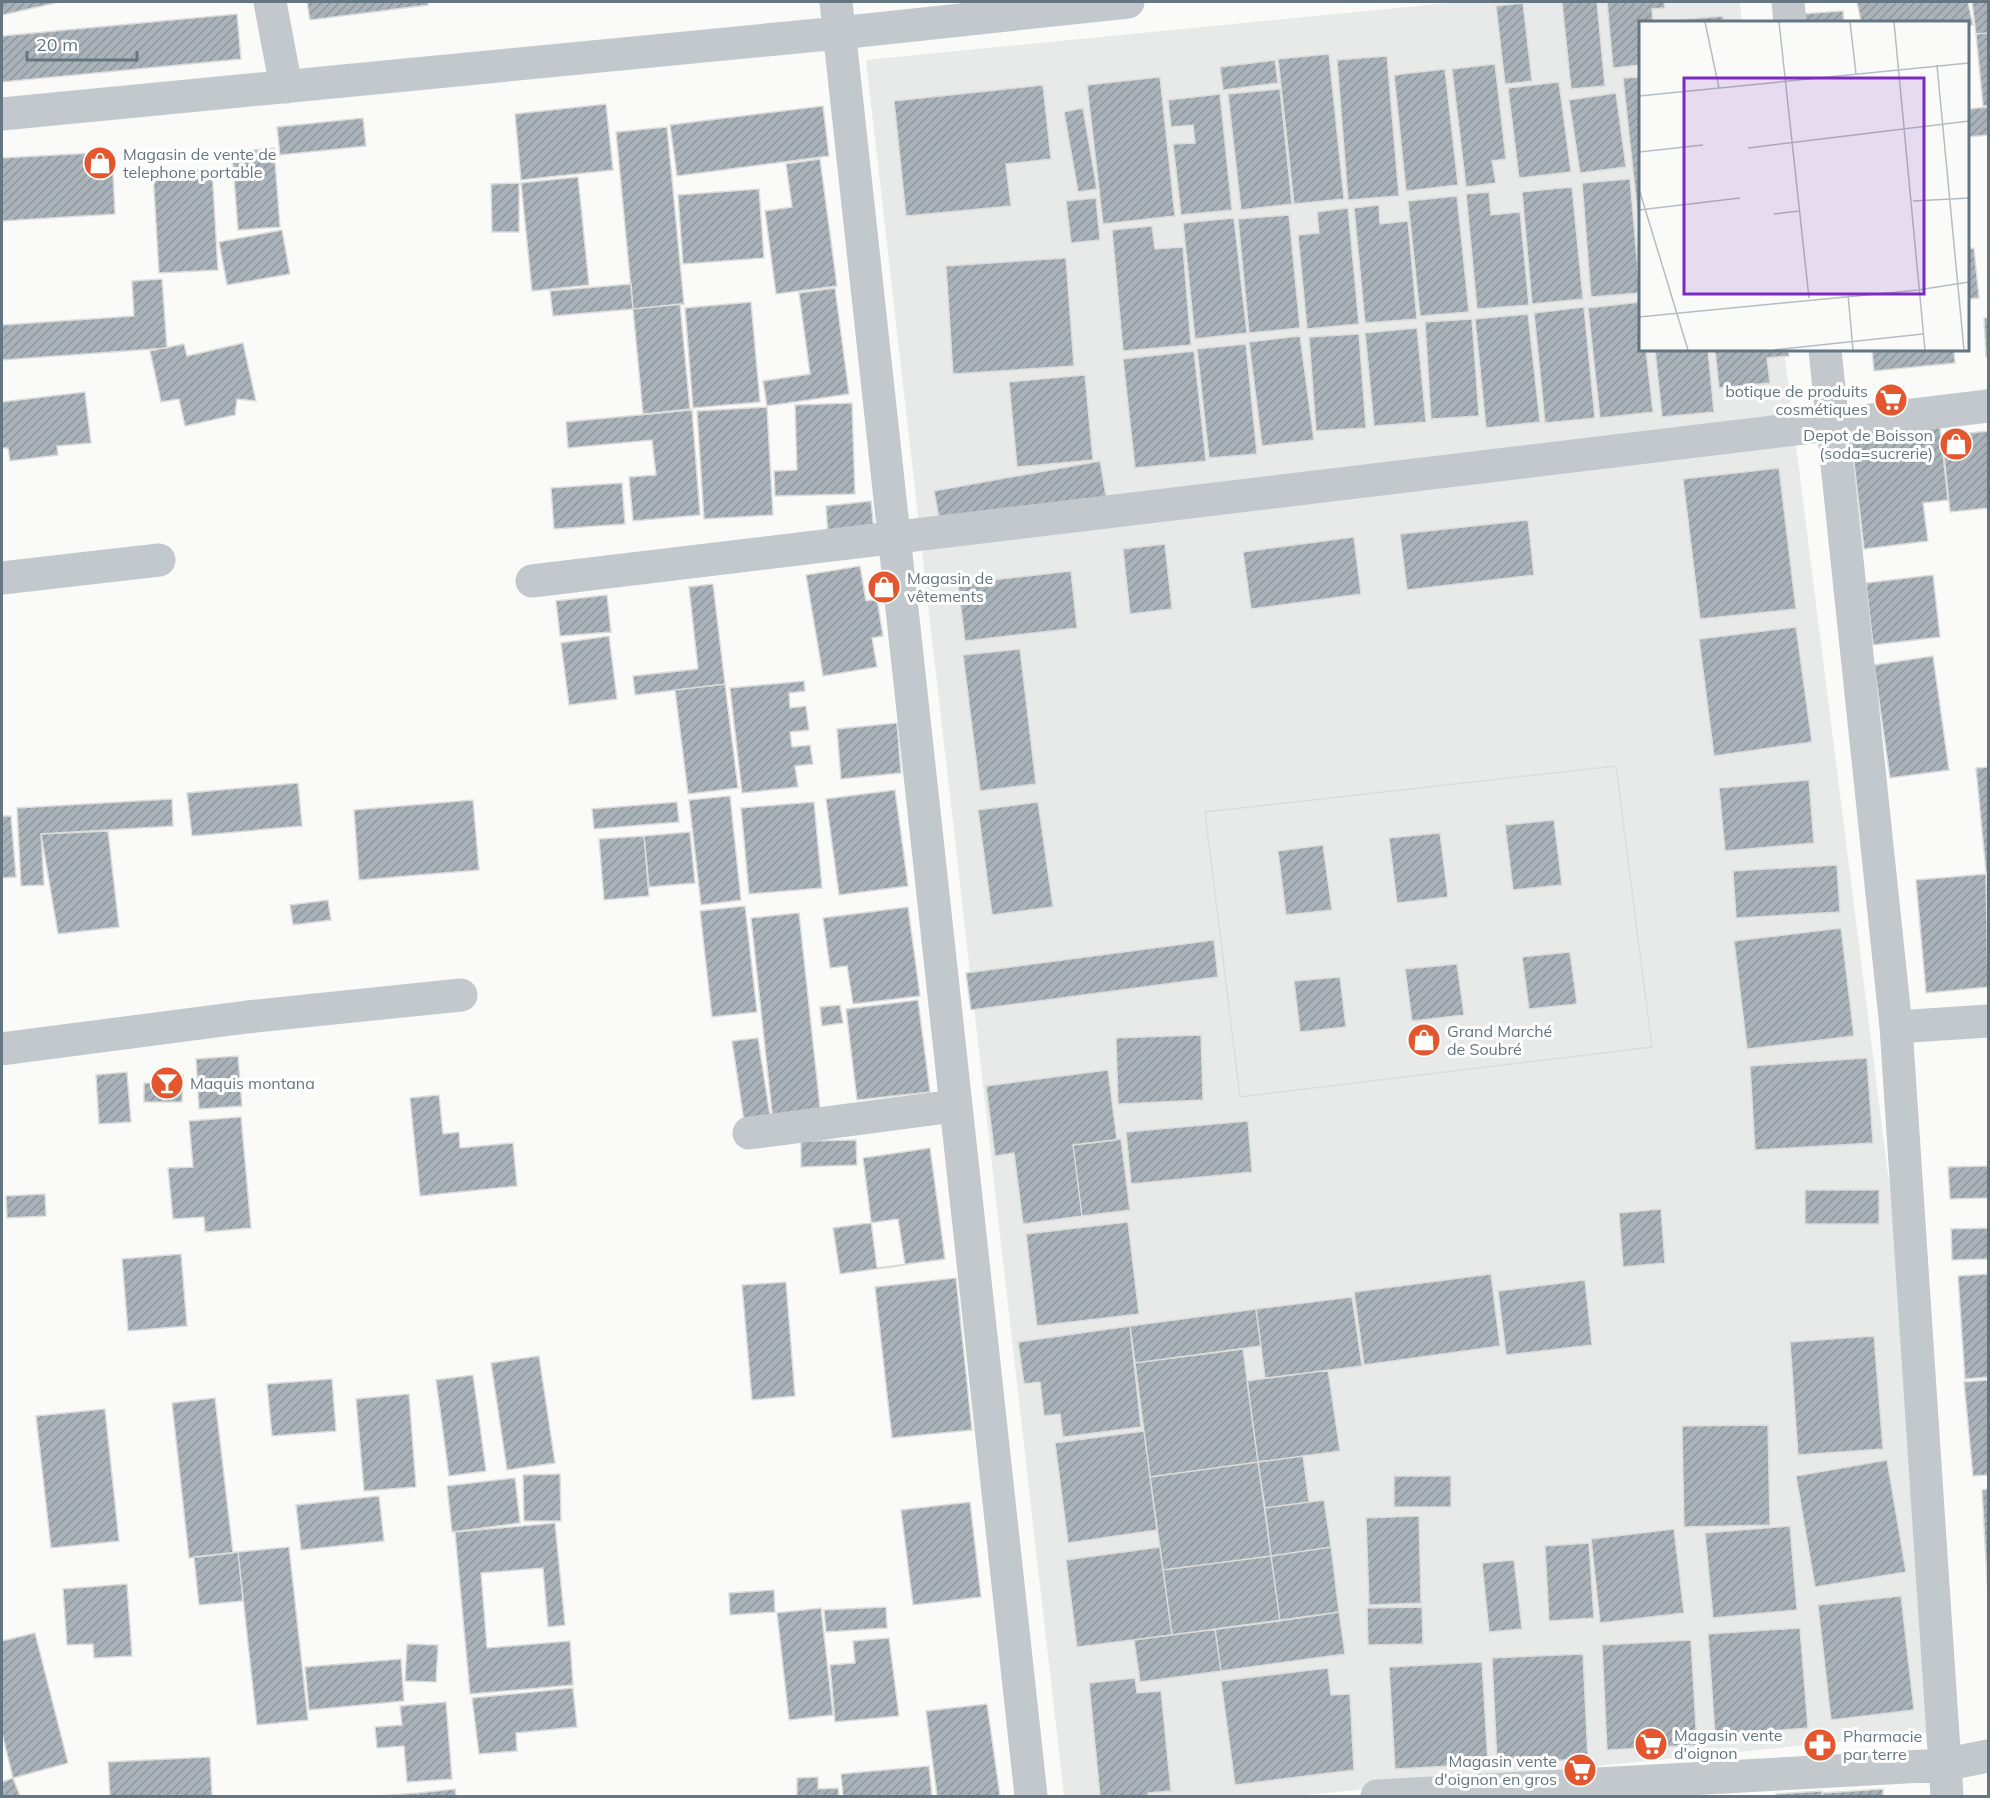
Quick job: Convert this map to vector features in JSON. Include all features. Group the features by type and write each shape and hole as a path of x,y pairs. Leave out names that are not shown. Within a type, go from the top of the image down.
{"street":[{"path":"270,2 286,87"},
{"path":"2,114 286,87 837,17 1128,2"},
{"path":"1788,2 1790,21"},
{"path":"837,17 1031,1797"},
{"path":"1825,351 1896,1028 1945,1781"},
{"path":"532,581 1989,406"},
{"path":"2,578 159,560"},
{"path":"2,1049 247,1017 461,995"},
{"path":"1896,1028 1989,1021"},
{"path":"749,1133 954,1106"},
{"path":"1377,1797 1945,1781 1989,1756"}],"shaded area":[{"name":"Grand Marché de Soubré","path":"1458,2 1740,2 1742,21 1639,21 1639,351 1784,351 1958,1730 1296,1796 1064,1796 866,60"}],"building":[{"path":"2,2 60,2 2,15"},
{"path":"307,2 428,2 428,5 310,20"},
{"path":"1562,2 1597,2 1605,86 1571,89"},
{"path":"1607,2 1664,2 1665,8 1652,9 1653,21 1639,21 1639,65 1613,68"},
{"path":"1857,2 1968,2 1973,25 1969,26 1969,21 1861,21"},
{"path":"1972,2 1988,2 1988,33 1976,34"},
{"path":"1523,3 1532,81 1505,84 1496,6"},
{"path":"1843,11 1844,21 1801,21 1800,14"},
{"path":"237,14 241,59 2,82 2,36"},
{"path":"1723,16 1724,21 1677,21"},
{"path":"1988,33 1988,106 1983,106 1976,34"},
{"path":"1329,54 1344,199 1294,204 1278,59"},
{"path":"1387,56 1399,196 1348,200 1337,60"},
{"path":"1275,60 1278,83 1223,90 1220,67"},
{"path":"1495,64 1506,159 1492,161 1496,183 1466,187 1452,69"},
{"path":"1445,69 1458,185 1406,191 1394,75"},
{"path":"1160,77 1175,216 1103,224 1087,85"},
{"path":"1639,77 1639,227 1623,78"},
{"path":"1559,82 1571,172 1519,178 1508,88"},
{"path":"1043,85 1051,159 1006,164 1011,206 906,216 894,101"},
{"path":"1280,89 1292,204 1241,210 1228,94"},
{"path":"1616,93 1626,167 1580,173 1569,100"},
{"path":"1220,94 1232,210 1181,215 1173,144 1195,143 1193,125 1171,127 1168,100"},
{"path":"606,104 613,170 521,180 515,114"},
{"path":"823,106 829,156 677,176 670,125"},
{"path":"1988,107 1988,135 1969,137 1969,109"},
{"path":"1083,108 1097,189 1078,192 1064,112"},
{"path":"363,118 366,146 280,155 277,127"},
{"path":"667,127 684,304 633,309 616,132"},
{"path":"274,148 280,227 238,230 232,152"},
{"path":"112,152 115,214 2,221 2,158"},
{"path":"820,159 837,286 776,294 765,211 792,207 786,164"},
{"path":"212,169 218,270 159,273 153,172"},
{"path":"578,177 589,285 532,291 521,183"},
{"path":"1630,179 1639,293 1591,297 1582,183"},
{"path":"519,183 519,232 492,232 491,184"},
{"path":"1572,187 1583,299 1532,304 1522,192"},
{"path":"759,189 764,258 683,264 678,195"},
{"path":"1489,192 1491,215 1520,212 1529,305 1477,309 1466,194"},
{"path":"1457,196 1469,312 1420,316 1408,201"},
{"path":"1096,198 1100,240 1071,243 1066,201"},
{"path":"1379,205 1380,224 1408,221 1417,319 1365,323 1354,208"},
{"path":"1348,208 1359,324 1307,329 1298,235 1319,233 1317,212"},
{"path":"1289,215 1300,328 1249,333 1238,219"},
{"path":"1234,218 1247,333 1195,339 1183,223"},
{"path":"1152,226 1155,249 1183,247 1191,345 1123,351 1112,230"},
{"path":"282,230 290,274 227,285 219,242"},
{"path":"1974,248 1979,298 1969,299 1969,249"},
{"path":"1066,258 1074,366 953,374 946,266"},
{"path":"162,279 167,348 2,360 2,325 134,316 132,281"},
{"path":"631,284 633,309 553,316 550,291"},
{"path":"835,288 849,394 767,406 763,381 810,374 799,293"},
{"path":"751,302 760,402 693,408 685,308"},
{"path":"1639,302 1639,351 1646,351 1653,412 1600,418 1588,308"},
{"path":"680,304 690,409 643,414 633,309"},
{"path":"1584,307 1595,418 1545,423 1534,313"},
{"path":"1528,314 1540,422 1486,428 1475,319"},
{"path":"1984,318 1988,318 1988,357 1986,357"},
{"path":"1472,319 1479,416 1431,419 1425,322"},
{"path":"1417,328 1426,422 1374,426 1365,333"},
{"path":"1359,334 1366,428 1316,431 1309,337"},
{"path":"1300,336 1314,440 1262,446 1249,342"},
{"path":"243,343 256,401 237,399 235,415 185,426 179,399 161,402 150,351 184,344 187,356"},
{"path":"1246,344 1257,454 1209,458 1197,349"},
{"path":"1194,351 1206,461 1135,468 1123,359"},
{"path":"1655,351 1708,351 1714,412 1662,417"},
{"path":"1715,351 1788,351 1789,356 1767,358 1770,383 1719,388"},
{"path":"1872,351 1954,351 1955,363 1874,371"},
{"path":"1085,375 1093,460 1017,467 1009,382"},
{"path":"85,392 91,443 57,446 58,455 10,461 8,448 2,448 2,402"},
{"path":"852,403 855,494 775,496 774,471 797,470 795,405"},
{"path":"767,407 773,515 704,519 697,411"},
{"path":"692,410 700,515 633,521 629,477 656,475 652,440 568,448 566,422"},
{"path":"1939,418 1948,500 1923,503 1928,541 1864,549 1850,428"},
{"path":"1988,431 1988,508 1950,512 1942,436"},
{"path":"1100,461 1107,501 941,530 934,491"},
{"path":"1779,468 1796,609 1700,619 1683,479"},
{"path":"622,483 625,524 554,529 551,488"},
{"path":"871,501 874,532 828,536 826,506"},
{"path":"1528,520 1534,575 1407,590 1400,534"},
{"path":"1354,537 1361,594 1251,609 1243,552"},
{"path":"1165,544 1172,609 1130,614 1123,549"},
{"path":"860,566 866,601 877,599 883,636 872,638 877,667 823,676 806,575"},
{"path":"1071,571 1077,628 965,641 958,584"},
{"path":"1933,575 1940,637 1873,645 1866,583"},
{"path":"713,584 725,684 635,695 633,676 698,669 689,587"},
{"path":"607,595 611,632 560,636 556,601"},
{"path":"1796,627 1812,742 1714,756 1699,639"},
{"path":"609,636 617,699 569,705 561,643"},
{"path":"1020,649 1036,784 980,791 963,655"},
{"path":"1933,656 1949,770 1890,778 1874,665"},
{"path":"804,681 805,691 789,693 790,708 806,706 809,730 790,732 792,747 810,745 813,764 795,766 798,787 742,793 730,688"},
{"path":"725,684 738,788 688,794 675,690"},
{"path":"897,723 901,773 841,779 837,729"},
{"path":"1616,766 1652,1047 1240,1097 1205,812","holes":["1554,820 1562,885 1513,890 1505,825","1440,833 1448,897 1397,903 1389,838","1323,845 1332,910 1286,915 1278,851","1570,952 1577,1004 1529,1009 1522,957","1457,964 1464,1015 1412,1021 1405,969","1340,977 1346,1027 1300,1032 1294,981"]},
{"path":"1616,766 1652,1047 1240,1097 1205,812"},
{"path":"1988,767 1988,872 1986,872 1976,768"},
{"path":"1809,780 1814,843 1725,851 1719,788"},
{"path":"298,783 302,826 192,836 187,793"},
{"path":"895,790 908,886 839,895 826,799"},
{"path":"730,796 741,900 701,905 689,800"},
{"path":"172,799 173,826 41,834 44,885 21,886 17,808"},
{"path":"473,800 479,870 359,880 354,810"},
{"path":"677,802 679,822 594,829 592,809"},
{"path":"814,802 822,888 749,894 741,808"},
{"path":"1038,802 1053,907 992,915 978,810"},
{"path":"2,816 11,816 16,877 2,878"},
{"path":"108,831 119,927 58,934 41,834"},
{"path":"690,832 695,883 649,887 644,836"},
{"path":"644,836 649,896 604,900 599,839"},
{"path":"1837,865 1840,912 1736,918 1733,871"},
{"path":"1986,874 1988,987 1926,993 1916,880"},
{"path":"328,900 331,920 293,925 290,905"},
{"path":"745,906 757,1012 712,1017 700,911"},
{"path":"908,907 920,996 853,1004 847,966 830,968 823,918"},
{"path":"799,913 821,1117 773,1122 751,918"},
{"path":"1841,928 1854,1036 1747,1049 1734,941"},
{"path":"1214,940 1218,977 971,1010 966,973"},
{"path":"918,1000 930,1092 857,1100 846,1009"},
{"path":"840,1005 843,1023 822,1026 820,1007"},
{"path":"1201,1035 1203,1100 1118,1104 1116,1038"},
{"path":"758,1038 770,1116 744,1121 732,1041"},
{"path":"238,1056 242,1106 199,1109 196,1059"},
{"path":"1867,1058 1873,1143 1755,1150 1750,1066"},
{"path":"1108,1070 1117,1140 1073,1145 1082,1216 1023,1224 1014,1153 995,1156 986,1086"},
{"path":"127,1072 131,1122 99,1124 96,1075"},
{"path":"156,1075 183,1075 182,1102 144,1102 144,1083 156,1083"},
{"path":"439,1095 443,1134 459,1132 460,1148 513,1143 517,1186 420,1196 410,1098"},
{"path":"241,1117 251,1228 205,1232 204,1217 173,1219 168,1168 193,1167 189,1121"},
{"path":"1248,1121 1252,1172 1131,1184 1126,1132"},
{"path":"1121,1139 1130,1210 1082,1216 1073,1145"},
{"path":"856,1140 857,1165 801,1167 801,1141"},
{"path":"930,1148 945,1259 877,1268 863,1158"},
{"path":"1988,1166 1988,1198 1950,1199 1948,1167"},
{"path":"1805,1190 1879,1190 1879,1224 1805,1224"},
{"path":"45,1194 46,1216 7,1218 6,1196"},
{"path":"1661,1209 1665,1263 1623,1267 1619,1213"},
{"path":"898,1219 905,1265 840,1274 833,1228"},
{"path":"1128,1222 1139,1314 1037,1326 1026,1234"},
{"path":"1988,1228 1988,1259 1952,1260 1951,1229"},
{"path":"181,1254 187,1326 128,1331 122,1259"},
{"path":"1491,1274 1500,1346 1364,1365 1354,1292"},
{"path":"1988,1274 1988,1377 1965,1379 1958,1276"},
{"path":"956,1278 972,1430 892,1438 875,1287"},
{"path":"1585,1280 1592,1345 1506,1355 1498,1291"},
{"path":"786,1282 795,1396 752,1400 742,1285"},
{"path":"1352,1297 1362,1366 1265,1378 1256,1309"},
{"path":"1256,1309 1261,1346 1135,1363 1130,1326"},
{"path":"1130,1326 1141,1427 1063,1437 1060,1414 1044,1416 1040,1382 1024,1384 1018,1342"},
{"path":"1874,1336 1883,1449 1798,1455 1790,1342"},
{"path":"1243,1349 1258,1462 1150,1477 1135,1363"},
{"path":"539,1356 555,1463 507,1470 491,1363"},
{"path":"1328,1370 1340,1451 1258,1462 1247,1381"},
{"path":"473,1375 486,1471 449,1476 436,1380"},
{"path":"332,1379 336,1431 272,1436 267,1384"},
{"path":"1988,1380 1988,1475 1973,1476 1964,1382"},
{"path":"409,1394 416,1487 364,1491 356,1399"},
{"path":"215,1398 233,1553 189,1558 172,1403"},
{"path":"105,1409 119,1541 51,1548 36,1416"},
{"path":"1768,1425 1770,1525 1684,1527 1682,1426"},
{"path":"1144,1431 1157,1530 1068,1543 1055,1443"},
{"path":"1303,1456 1309,1502 1265,1508 1258,1462"},
{"path":"1887,1460 1906,1572 1815,1587 1796,1476"},
{"path":"1258,1462 1271,1556 1163,1570 1150,1477"},
{"path":"560,1474 561,1521 524,1521 523,1475"},
{"path":"1394,1476 1451,1476 1451,1507 1394,1507"},
{"path":"515,1478 520,1523 452,1532 447,1486"},
{"path":"1988,1489 1988,1596 1982,1490"},
{"path":"379,1496 384,1541 301,1550 296,1505"},
{"path":"1324,1500 1331,1547 1271,1556 1265,1508"},
{"path":"970,1502 981,1597 913,1605 901,1510"},
{"path":"1419,1516 1421,1603 1369,1605 1366,1518"},
{"path":"555,1523 565,1625 548,1627 543,1568 481,1573 487,1648 570,1641 573,1685 470,1694 455,1532"},
{"path":"1790,1526 1797,1610 1713,1618 1705,1533"},
{"path":"1674,1529 1684,1613 1600,1623 1591,1539"},
{"path":"1589,1543 1594,1618 1549,1621 1545,1546"},
{"path":"289,1547 308,1720 257,1725 238,1552"},
{"path":"1160,1547 1172,1635 1077,1647 1066,1560"},
{"path":"1331,1547 1339,1612 1280,1621 1271,1556"},
{"path":"238,1552 243,1601 199,1605 194,1557"},
{"path":"1271,1556 1280,1621 1172,1635 1163,1570"},
{"path":"1514,1560 1522,1629 1489,1632 1482,1563"},
{"path":"127,1584 132,1656 94,1658 93,1644 67,1645 63,1589"},
{"path":"774,1590 775,1612 730,1615 729,1593"},
{"path":"1901,1596 1914,1710 1831,1720 1818,1605"},
{"path":"886,1607 887,1628 826,1632 824,1610"},
{"path":"1422,1607 1423,1644 1368,1645 1367,1608"},
{"path":"821,1608 833,1715 789,1720 777,1613"},
{"path":"1339,1612 1345,1654 1221,1671 1215,1629"},
{"path":"1800,1628 1808,1728 1715,1735 1708,1634"},
{"path":"1215,1629 1221,1671 1140,1682 1134,1640"},
{"path":"35,1633 68,1763 13,1778 2,1733 2,1641"},
{"path":"889,1638 899,1716 835,1722 830,1665 855,1663 853,1641"},
{"path":"1691,1640 1697,1745 1607,1750 1602,1645"},
{"path":"407,1644 438,1645 436,1682 405,1681"},
{"path":"1583,1654 1588,1759 1497,1763 1492,1658"},
{"path":"401,1659 404,1701 309,1710 305,1667"},
{"path":"1482,1662 1488,1764 1395,1769 1389,1667"},
{"path":"1328,1668 1331,1695 1350,1694 1354,1770 1235,1785 1221,1681"},
{"path":"1135,1678 1137,1693 1161,1691 1171,1791 1148,1793 1148,1796 1100,1796 1089,1683"},
{"path":"573,1688 577,1727 516,1733 517,1751 479,1754 472,1698"},
{"path":"446,1702 452,1779 407,1782 404,1746 377,1748 375,1727 402,1725 400,1706"},
{"path":"987,1704 1000,1796 937,1796 926,1711"},
{"path":"210,1757 212,1796 110,1796 108,1762"},
{"path":"929,1766 932,1796 843,1796 841,1774"},
{"path":"818,1777 818,1789 838,1788 839,1796 797,1796 797,1778"},
{"path":"13,1778 20,1796 2,1796 2,1782"},
{"path":"455,1789 456,1796 419,1796 418,1793"},
{"path":"1883,1789 1883,1796 1823,1796 1823,1793"},
{"path":"1822,1791 1822,1796 1776,1796 1776,1794"},
{"path":"418,1793 419,1796 377,1796"}],"place":[{"name":"Magasin de vente de telephone portable","path":"100,163"},
{"name":"botique de produits cosmétiques","path":"1891,400"},
{"name":"Depot de Boisson (soda=sucrerie)","path":"1956,444"},
{"name":"Magasin de vêtements","path":"884,587"},
{"name":"Grand Marché de Soubré","path":"1424,1040"},
{"name":"Maquis montana","path":"167,1083"},
{"name":"Magasin vente d'oignon","path":"1651,1744"},
{"name":"Pharmacie par terre","path":"1820,1745"},
{"name":"Magasin vente d'oignon en gros","path":"1580,1770"}]}
